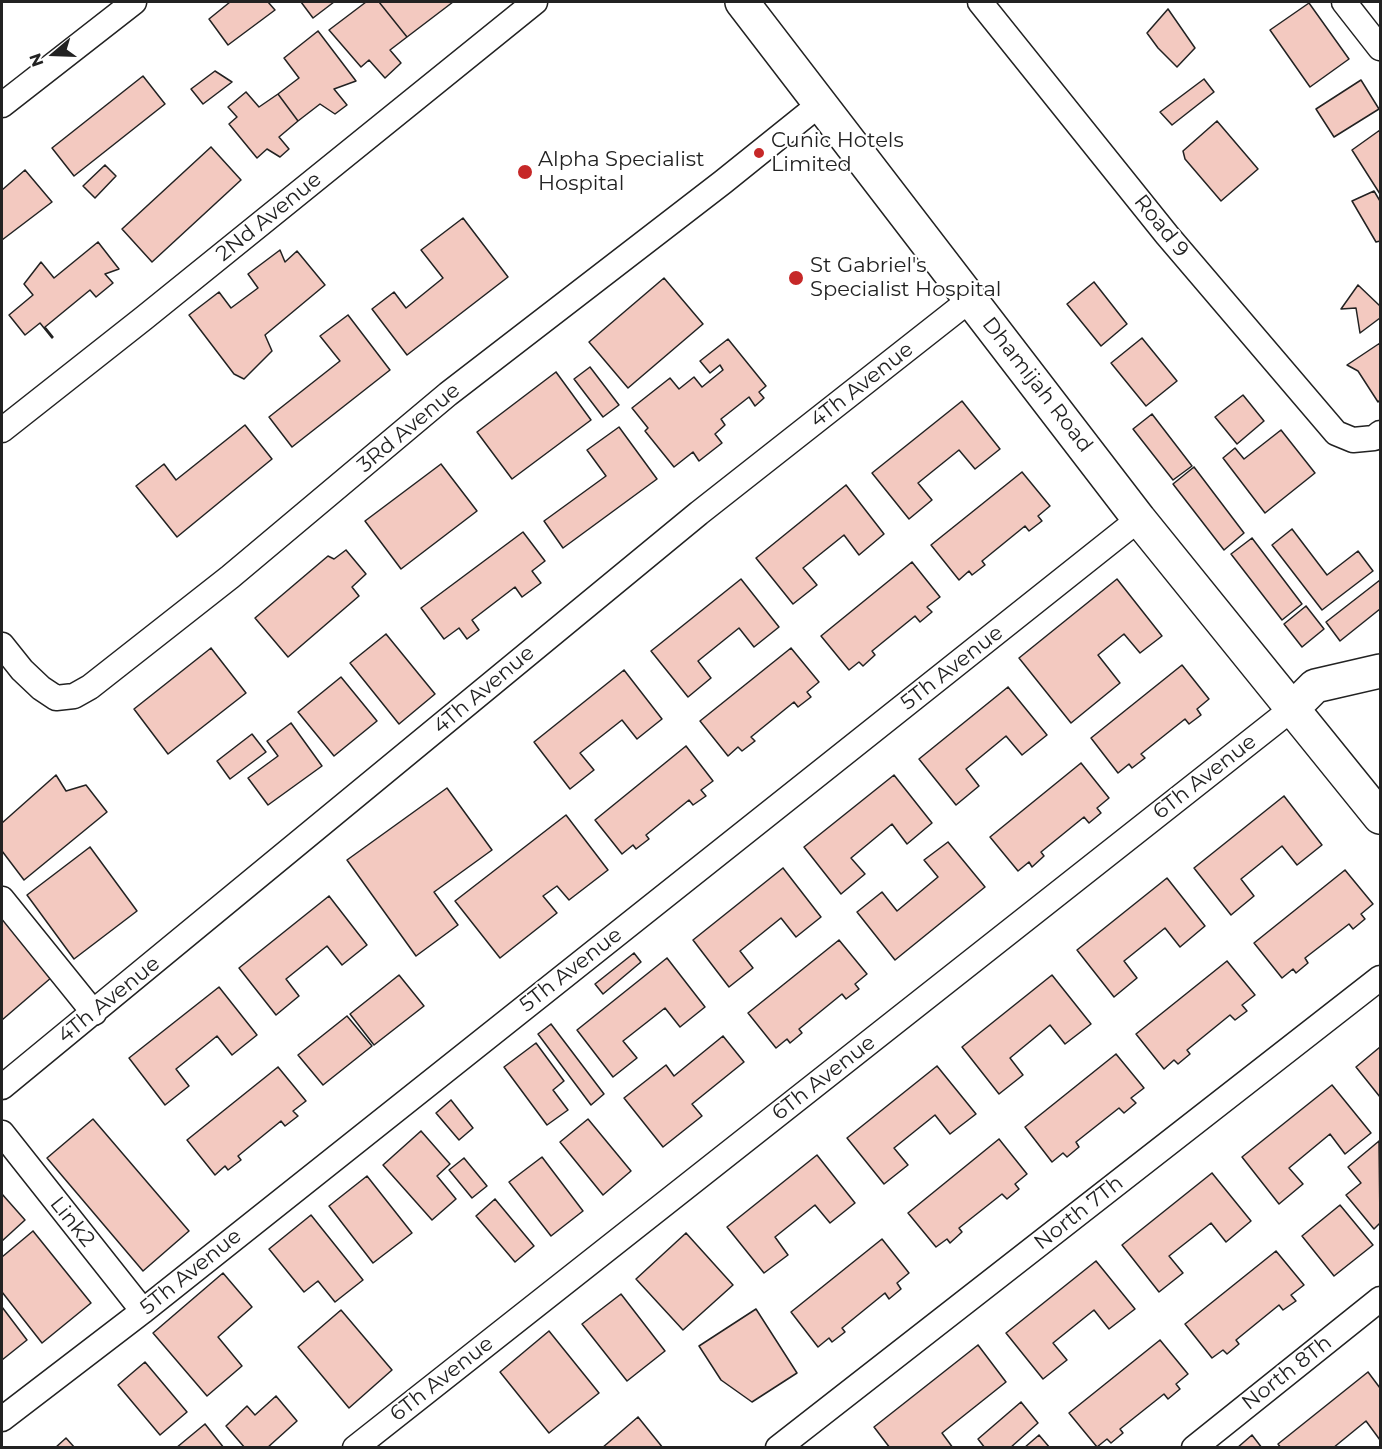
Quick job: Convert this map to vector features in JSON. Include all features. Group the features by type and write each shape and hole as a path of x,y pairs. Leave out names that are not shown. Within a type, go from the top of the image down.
{"main road":[{"name":"Dhamijah Road","path":"753,5 820,104 1139,519 1380,816"},
{"path":"1293,708 1316,686 1380,671"}],"street":[{"path":"2,105 134,2"},
{"name":"2Nd Avenue","path":"2,430 535,2"},
{"name":"Road 9","path":"980,2 1167,235 1336,433 1353,440 1374,438 1380,434"},
{"path":"1344,2 1380,48"},
{"name":"3Rd Avenue","path":"2,645 40,688 56,698 74,696 90,687 230,577 448,394 723,182 820,104"},
{"name":"4Th Avenue","path":"2,1087 699,513 970,299"},
{"name":"5Th Avenue","path":"2,1419 143,1311 1139,519"},
{"name":"6Th Avenue","path":"355,1448 1293,708"},
{"path":"2,899 94,1013"},
{"name":"North 7Th","path":"778,1448 1380,978"},
{"name":"Link2","path":"2,1133 143,1311"},
{"name":"North 8Th","path":"1194,1448 1380,1299"}],"building":[{"path":"230,2 268,2 275,10 228,45 209,19"},
{"path":"301,2 334,2 313,18"},
{"path":"366,2 379,2 407,37 390,50 401,63 385,78 369,60 361,67 329,30"},
{"path":"379,2 453,2 407,37"},
{"path":"1309,3 1349,59 1310,87 1270,30"},
{"path":"1168,9 1195,48 1177,67 1147,33"},
{"path":"318,31 356,81 334,89 347,105 335,114 320,104 298,121 278,94 299,78 284,58"},
{"path":"215,71 232,82 203,104 191,89"},
{"path":"143,76 165,104 74,176 52,148"},
{"path":"1204,79 1214,92 1172,125 1160,112"},
{"path":"1361,80 1379,109 1334,137 1316,109"},
{"path":"246,92 259,107 278,94 298,121 279,137 289,149 280,157 267,149 257,158 229,124 237,117 228,107"},
{"path":"1217,121 1258,169 1221,201 1185,159 1183,151"},
{"path":"1380,130 1380,194 1352,150"},
{"path":"211,147 241,180 152,262 122,229"},
{"path":"105,165 116,176 95,198 83,186"},
{"path":"25,170 52,202 2,240 2,190"},
{"path":"1374,191 1380,201 1380,241 1376,242 1352,201"},
{"path":"463,218 508,277 407,355 372,309 394,292 406,308 443,278 421,250"},
{"path":"98,242 119,269 105,274 113,283 96,297 90,290 45,327 52,338 40,323 25,335 9,315 33,295 24,284 41,262 54,278"},
{"path":"280,250 285,262 297,251 325,285 265,335 272,351 244,379 234,374 189,315 219,292 231,308 258,288 248,274"},
{"path":"664,278 703,324 628,388 589,342"},
{"path":"1094,282 1127,324 1101,346 1067,304"},
{"path":"1358,285 1380,306 1380,318 1360,333 1356,308 1341,309"},
{"path":"348,315 390,370 292,447 269,417 340,361 320,336"},
{"path":"1142,338 1177,381 1146,406 1111,363"},
{"path":"728,339 766,386 759,392 764,398 755,406 749,397 721,419 725,425 715,434 722,443 699,461 693,452 674,467 645,431 648,428 632,408 670,378 679,389 694,377 702,387 723,370 720,365 710,373 700,361"},
{"path":"1380,343 1380,400 1378,402 1358,371 1347,365"},
{"path":"590,367 619,405 603,417 574,379"},
{"path":"556,372 591,420 512,479 477,432"},
{"path":"1243,395 1264,421 1237,444 1215,417"},
{"path":"962,401 1000,449 975,469 959,450 918,483 932,500 909,519 872,473"},
{"path":"1152,414 1192,466 1173,480 1133,429"},
{"path":"245,425 272,459 177,537 136,486 164,464 176,480"},
{"path":"619,427 657,479 563,548 544,521 606,476 587,450"},
{"path":"1281,430 1315,473 1265,513 1223,458 1235,448 1244,459"},
{"path":"441,464 477,511 401,569 365,521"},
{"path":"1194,467 1244,533 1224,550 1173,484"},
{"path":"1022,472 1050,506 1038,516 1042,521 1029,531 1025,526 982,561 985,565 972,575 969,571 959,580 931,545"},
{"path":"846,485 884,534 859,555 844,535 803,568 817,585 793,604 756,558"},
{"path":"1292,529 1327,575 1358,551 1373,571 1322,610 1272,545"},
{"path":"523,532 545,561 532,571 541,583 522,597 515,587 472,620 479,630 467,639 459,628 444,639 421,608"},
{"path":"1252,538 1302,604 1282,620 1231,554"},
{"path":"346,550 366,574 352,587 359,596 288,657 255,618 328,556 334,559"},
{"path":"912,562 940,597 927,607 932,612 920,622 915,616 872,651 875,655 863,666 859,662 849,670 821,636"},
{"path":"741,579 779,627 754,647 739,628 698,661 711,678 688,697 651,651"},
{"path":"1117,579 1162,636 1140,653 1124,634 1098,655 1120,683 1071,723 1019,658"},
{"path":"1380,580 1380,609 1340,641 1326,622"},
{"path":"1306,606 1324,629 1302,647 1284,624"},
{"path":"386,634 435,694 399,724 350,663"},
{"path":"211,648 246,693 168,754 134,709"},
{"path":"791,648 819,682 807,692 811,697 798,707 794,702 751,737 755,741 742,751 738,747 728,756 700,721"},
{"path":"1182,665 1209,699 1197,709 1201,715 1189,724 1185,719 1141,754 1145,758 1132,768 1129,764 1118,773 1091,738"},
{"path":"624,670 662,719 637,739 622,720 580,753 594,770 570,789 534,742"},
{"path":"341,677 377,721 334,756 298,712"},
{"path":"1008,687 1047,735 1022,755 1006,736 966,769 979,786 956,805 919,759"},
{"path":"291,723 322,766 268,805 248,778 278,756 267,741"},
{"path":"252,734 266,752 230,779 217,761"},
{"path":"686,746 713,781 701,790 706,796 693,805 689,800 646,835 649,839 636,849 633,845 622,854 595,820"},
{"path":"1081,763 1109,798 1097,808 1101,813 1089,823 1084,817 1041,852 1044,856 1032,867 1029,862 1018,871 990,837"},
{"path":"56,775 66,791 86,785 107,812 24,880 2,851 2,823"},
{"path":"894,775 932,823 907,844 892,824 851,858 865,874 841,894 804,847"},
{"path":"447,788 492,850 434,892 458,925 416,956 347,860"},
{"path":"1284,796 1322,845 1297,865 1282,846 1241,879 1254,896 1231,915 1194,868"},
{"path":"566,815 608,870 569,900 557,886 543,896 557,913 500,958 455,901"},
{"path":"948,842 985,887 895,960 857,912 882,892 897,911 938,877 924,860"},
{"path":"90,847 137,911 74,959 27,895"},
{"path":"783,868 821,917 796,937 781,918 740,951 753,968 729,987 693,940"},
{"path":"1345,870 1373,904 1361,914 1365,919 1353,929 1349,924 1305,958 1308,963 1296,973 1293,969 1282,978 1254,943"},
{"path":"1167,878 1205,926 1180,947 1165,928 1124,961 1137,978 1114,997 1077,950"},
{"path":"329,896 367,945 342,965 327,946 286,979 299,996 276,1015 239,968"},
{"path":"2,917 52,977 2,1020"},
{"path":"839,940 867,974 855,984 859,989 846,999 842,994 799,1029 802,1033 790,1043 787,1039 776,1048 748,1013"},
{"path":"634,953 641,962 603,994 595,984"},
{"path":"667,958 705,1007 680,1027 665,1008 623,1041 637,1058 613,1077 577,1030"},
{"path":"1227,961 1255,995 1242,1005 1247,1011 1235,1020 1230,1015 1187,1050 1190,1054 1178,1064 1174,1060 1164,1069 1136,1034"},
{"path":"399,975 424,1006 374,1045 350,1014"},
{"path":"1052,975 1091,1024 1065,1044 1050,1025 1010,1058 1023,1075 999,1094 962,1047"},
{"path":"219,987 257,1035 232,1055 217,1036 176,1069 189,1086 165,1105 129,1058"},
{"path":"347,1016 372,1046 323,1085 298,1055"},
{"path":"551,1024 604,1094 591,1105 538,1034"},
{"path":"723,1036 744,1062 692,1104 702,1116 663,1147 624,1098 666,1065 674,1076"},
{"path":"536,1043 564,1081 553,1090 568,1110 547,1125 504,1067"},
{"path":"1380,1047 1380,1097 1356,1067"},
{"path":"1116,1054 1144,1088 1131,1098 1136,1103 1124,1113 1119,1108 1076,1142 1079,1147 1067,1157 1063,1153 1052,1162 1025,1127"},
{"path":"937,1066 976,1114 950,1134 935,1115 894,1148 908,1165 884,1184 847,1138"},
{"path":"278,1067 306,1101 293,1111 298,1116 285,1126 281,1121 238,1156 241,1160 228,1170 225,1166 215,1175 187,1140"},
{"path":"1332,1085 1371,1133 1345,1154 1330,1134 1289,1168 1303,1184 1279,1204 1242,1157"},
{"path":"451,1100 473,1128 459,1140 436,1113"},
{"path":"93,1119 189,1231 143,1271 47,1158"},
{"path":"588,1119 631,1171 603,1195 560,1142"},
{"path":"421,1131 450,1164 437,1176 456,1199 432,1220 383,1165"},
{"path":"999,1139 1027,1174 1015,1184 1019,1189 1007,1199 1002,1194 959,1228 962,1232 950,1243 947,1239 936,1247 908,1213"},
{"path":"1379,1141 1380,1223 1374,1229 1346,1195 1361,1183 1348,1167"},
{"path":"817,1155 855,1203 830,1223 815,1205 775,1237 788,1255 764,1273 727,1227"},
{"path":"542,1157 583,1211 551,1236 509,1182"},
{"path":"464,1158 487,1186 472,1198 449,1170"},
{"path":"1212,1173 1251,1221 1226,1242 1211,1223 1169,1256 1183,1273 1159,1292 1122,1245"},
{"path":"367,1176 412,1233 373,1263 329,1206"},
{"path":"2,1194 25,1220 2,1241"},
{"path":"495,1199 534,1246 515,1262 476,1216"},
{"path":"1340,1205 1373,1245 1334,1276 1302,1236"},
{"path":"311,1215 363,1280 335,1302 318,1281 304,1292 269,1249"},
{"path":"33,1231 91,1303 42,1343 2,1292 2,1257"},
{"path":"686,1233 733,1285 683,1330 636,1279"},
{"path":"882,1239 909,1273 897,1283 901,1289 889,1299 885,1293 842,1328 845,1332 832,1342 829,1338 818,1347 791,1312"},
{"path":"1276,1251 1304,1285 1291,1295 1296,1301 1283,1310 1279,1305 1236,1340 1239,1344 1227,1354 1223,1350 1212,1358 1185,1324"},
{"path":"1096,1261 1135,1309 1109,1329 1094,1310 1053,1343 1067,1360 1043,1379 1006,1333"},
{"path":"223,1273 252,1307 218,1337 242,1366 207,1396 153,1333"},
{"path":"621,1294 665,1351 627,1381 582,1324"},
{"path":"2,1307 27,1340 2,1360"},
{"path":"756,1309 797,1373 752,1402 721,1380 699,1346"},
{"path":"341,1310 392,1370 349,1408 298,1347"},
{"path":"549,1331 599,1393 549,1433 500,1372"},
{"path":"1160,1340 1188,1374 1176,1384 1180,1389 1168,1399 1164,1394 1120,1429 1123,1433 1111,1443 1107,1439 1097,1447 1069,1413"},
{"path":"978,1345 1006,1382 942,1433 953,1448 890,1448 874,1427"},
{"path":"145,1362 187,1412 160,1435 118,1385"},
{"path":"1368,1372 1380,1388 1380,1440 1366,1421 1333,1448 1281,1448 1278,1444"},
{"path":"276,1396 297,1421 267,1448 245,1448 226,1426 247,1406 255,1415"},
{"path":"1021,1402 1038,1423 1010,1448 985,1448 978,1439"},
{"path":"638,1417 663,1448 602,1448"},
{"path":"205,1424 224,1448 176,1448"},
{"path":"1039,1435 1050,1448 1024,1448"},
{"path":"1252,1435 1262,1448 1237,1448"},
{"path":"66,1438 75,1448 55,1448"}],"place":[{"name":"Cunic Hotels Limited","path":"759,153"},
{"name":"Alpha Specialist Hospital","path":"525,172"},
{"name":"St Gabriel's Specialist Hospital","path":"796,278"}]}
